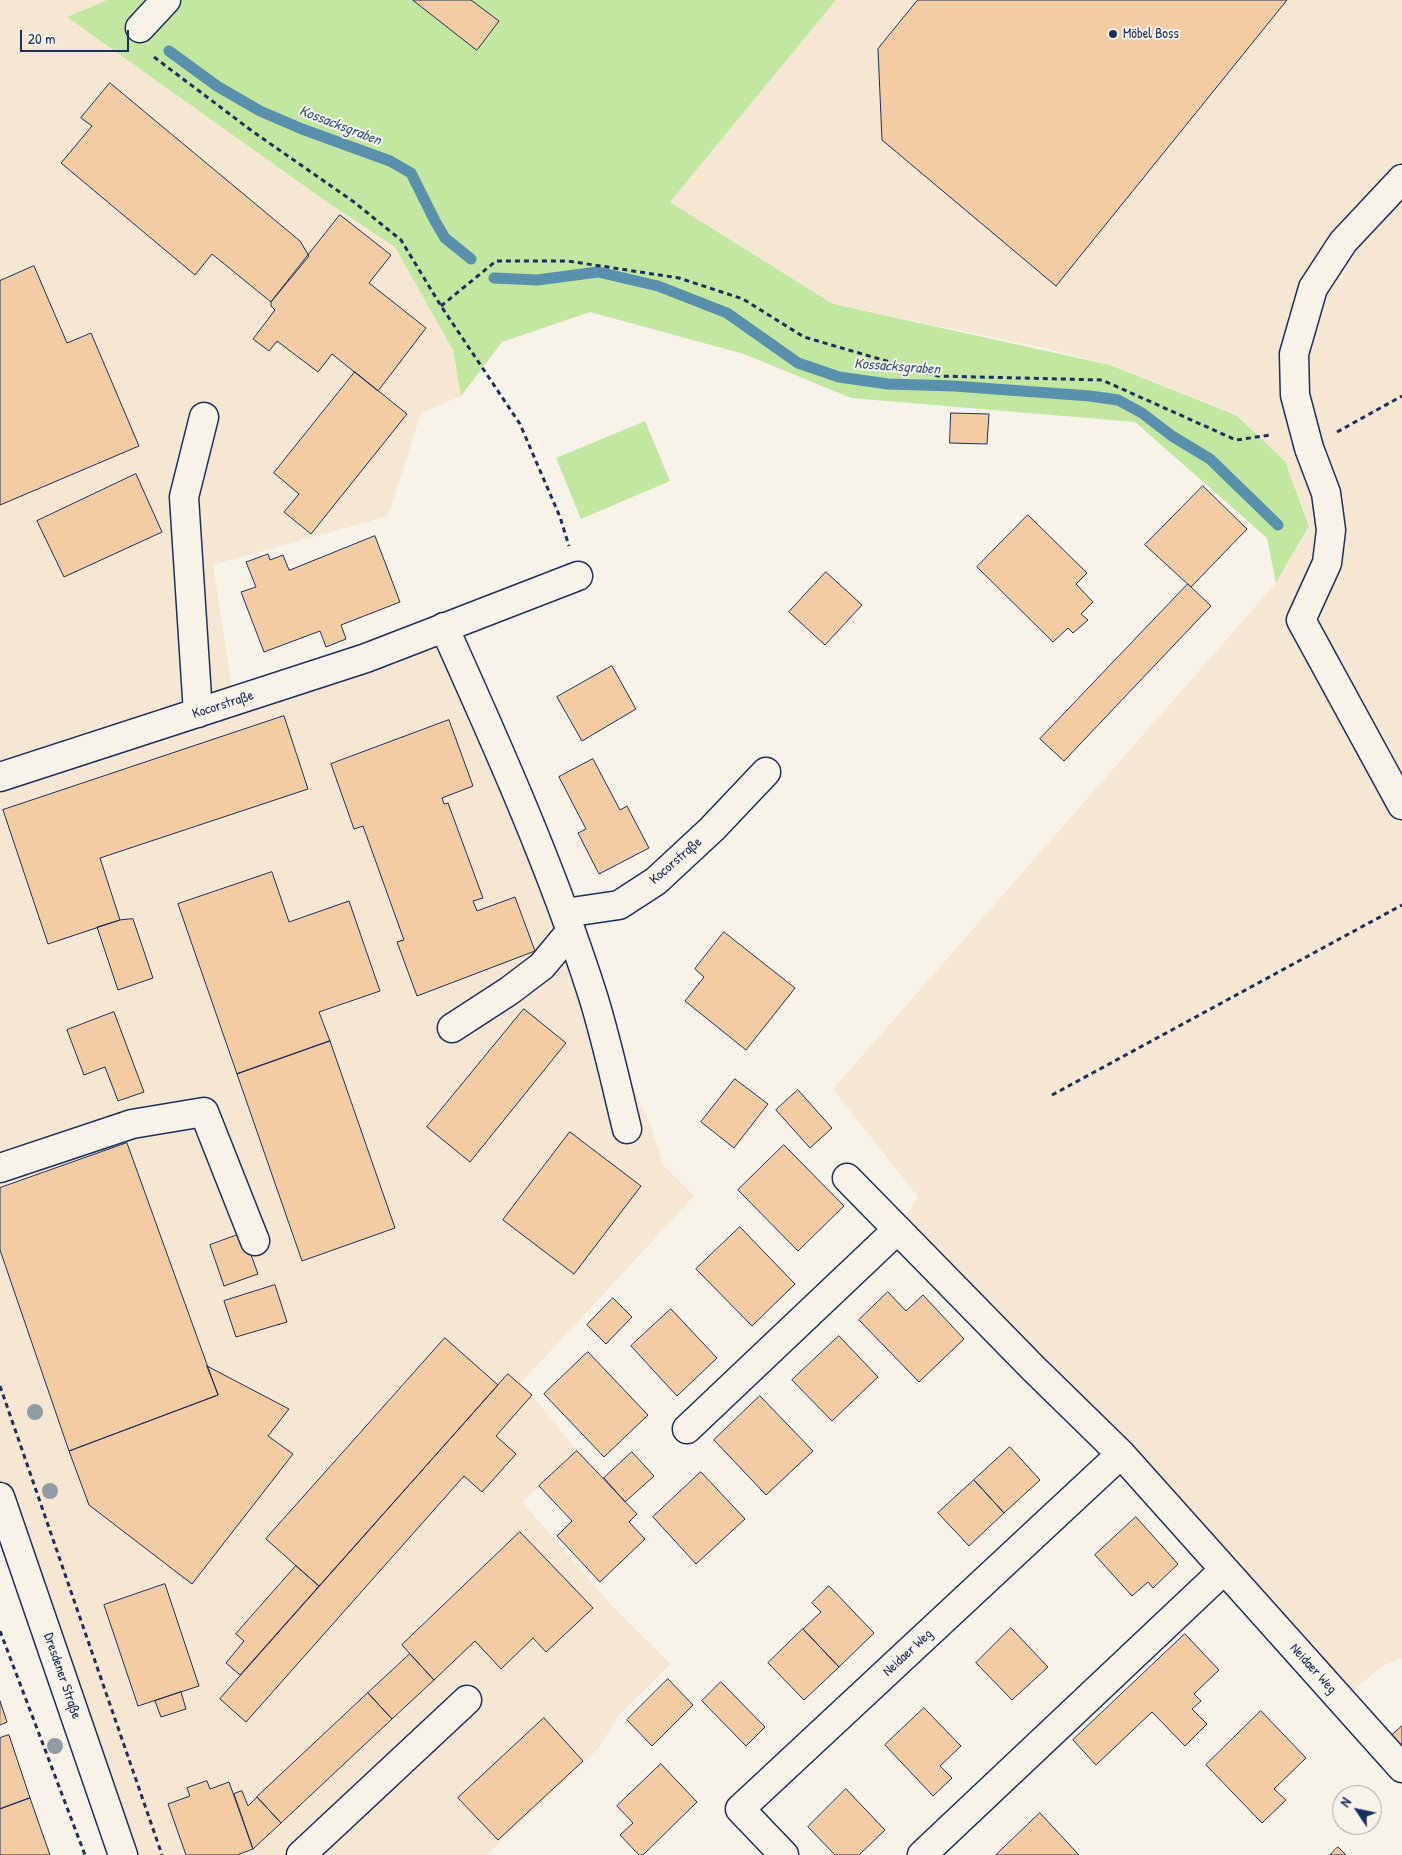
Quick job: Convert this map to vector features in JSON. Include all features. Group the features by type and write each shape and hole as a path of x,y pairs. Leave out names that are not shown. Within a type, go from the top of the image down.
{"street":[{"path":"140,28 166,0"},
{"path":"1402,179 1344,242 1313,288 1294,354 1295,395 1307,439 1326,493 1331,530 1327,563 1301,620 1402,805"},
{"path":"198,713 184,497 204,418"},
{"name":"Kocorstraße","path":"0,777 366,658 578,576"},
{"path":"444,628 495,740 568,922 593,995 627,1129"},
{"name":"Kocorstraße","path":"568,922 619,905 656,880 712,829 766,772"},
{"path":"452,1028 509,991 542,966 568,922"},
{"path":"0,1168 132,1124 204,1112 255,1241"},
{"name":"Neidaer Weg","path":"846,1178 1121,1454 1402,1768"},
{"path":"687,1429 897,1230"},
{"name":"Neidaer Weg","path":"784,1855 740,1810 1121,1454"},
{"name":"Dresdener Straße","path":"0,1497 123,1855"},
{"path":"922,1855 1224,1570"},
{"path":"301,1855 467,1700"}],"path":[{"path":"140,28 140,41 146,52 252,131 354,202 402,240 441,306 520,424 560,518 578,576"},
{"path":"441,306 496,260 568,261 678,278 743,299 804,337 938,376 1102,380 1236,440 1307,439 1402,396"},
{"path":"1052,1095 1402,905"},
{"path":"0,1386 162,1855"},
{"path":"0,1631 86,1855"}],"shaded area":[{"path":"0,0 107,0 67,17 324,200 395,247 453,350 461,396 421,413 388,516 213,565 234,702 444,627 593,995 649,1122 664,1166 694,1196 520,1384 532,1395 577,1451 522,1502 613,1607 671,1664 619,1715 598,1749 487,1855 123,1855 0,1495"},
{"path":"836,0 1402,0 1402,1658 1384,1665 1341,1700 899,1227 918,1197 833,1089 1276,583 1310,526 1285,461 1236,414 1110,365 1049,349 833,304 670,202"}],"green space":[{"path":"107,0 836,0 670,202 833,304 1110,365 1236,415 1285,461 1309,526 1276,583 1267,538 1135,422 851,398 744,354 590,312 502,342 461,396 453,350 395,247 324,200 67,17"},
{"path":"645,421 670,481 581,519 556,458"}],"building":[{"path":"413,0 471,0 499,21 477,50"},
{"path":"918,0 1287,0 1056,286 882,140 878,49"},
{"path":"110,83 300,241 309,256 271,302 212,254 195,275 61,163 92,126 81,118"},
{"path":"340,215 391,255 369,283 426,328 378,391 332,354 318,372 277,341 269,351 253,339 275,310 271,306 271,302"},
{"path":"34,266 67,343 91,333 139,446 0,505 0,281"},
{"path":"355,372 407,414 311,534 284,512 299,494 274,473"},
{"path":"951,413 989,414 987,444 950,443"},
{"path":"136,474 162,532 64,577 37,521"},
{"path":"1203,486 1247,529 1191,587 1145,545"},
{"path":"1028,515 1087,573 1076,584 1093,602 1081,614 1088,620 1073,633 1068,628 1053,642 977,567"},
{"path":"375,536 400,602 341,625 346,639 326,647 320,631 264,652 241,592 256,587 246,562 268,554 270,560 283,555 289,570"},
{"path":"826,572 862,605 825,645 789,612"},
{"path":"1188,584 1211,606 1064,761 1040,739"},
{"path":"612,666 636,709 582,741 557,697"},
{"path":"284,716 308,789 100,858 120,920 48,944 3,810"},
{"path":"449,720 473,786 442,798 444,804 448,803 483,898 473,901 477,911 515,897 535,951 417,996 397,942 404,940 363,826 354,829 331,764"},
{"path":"593,759 620,810 627,806 649,848 599,874 578,833 586,829 559,777"},
{"path":"272,872 289,922 349,901 380,991 319,1012 330,1041 237,1074 178,904"},
{"path":"133,919 153,978 118,990 97,927 120,920"},
{"path":"724,932 795,988 746,1050 685,1001 704,977 695,969"},
{"path":"524,1009 566,1043 470,1162 427,1127"},
{"path":"114,1012 144,1092 118,1101 105,1067 84,1075 67,1030"},
{"path":"330,1041 395,1228 302,1261 237,1074"},
{"path":"735,1079 768,1104 734,1148 701,1122"},
{"path":"798,1090 832,1128 810,1148 776,1110"},
{"path":"570,1132 641,1186 574,1274 503,1220"},
{"path":"127,1143 218,1395 69,1451 0,1250 0,1188"},
{"path":"784,1145 844,1206 798,1251 738,1190"},
{"path":"740,1227 795,1284 752,1326 696,1269"},
{"path":"243,1233 258,1274 224,1286 210,1245"},
{"path":"275,1285 287,1322 236,1337 224,1301"},
{"path":"888,1292 906,1311 923,1295 964,1339 919,1382 859,1320"},
{"path":"613,1298 632,1317 606,1344 587,1325"},
{"path":"671,1309 717,1358 677,1396 631,1346"},
{"path":"839,1336 878,1377 832,1421 792,1380"},
{"path":"445,1338 498,1385 319,1586 266,1539"},
{"path":"588,1352 648,1415 604,1457 544,1394"},
{"path":"207,1366 289,1409 268,1436 293,1454 192,1584 89,1505 69,1451 218,1395"},
{"path":"508,1374 532,1395 496,1436 516,1454 482,1492 464,1476 246,1722 220,1699"},
{"path":"760,1396 813,1451 766,1495 714,1440"},
{"path":"1010,1447 1040,1480 1004,1513 974,1480"},
{"path":"577,1451 637,1514 629,1522 645,1539 600,1582 557,1536 572,1521 539,1486"},
{"path":"632,1452 654,1476 625,1502 604,1478"},
{"path":"701,1472 745,1519 696,1564 653,1517"},
{"path":"974,1480 1004,1513 969,1546 938,1513"},
{"path":"1136,1517 1178,1564 1153,1588 1148,1582 1132,1596 1095,1555"},
{"path":"520,1532 593,1608 546,1652 533,1638 501,1669 475,1641 434,1680 402,1645"},
{"path":"296,1566 319,1586 240,1675 226,1663 244,1641 236,1634"},
{"path":"165,1584 199,1686 138,1706 104,1605"},
{"path":"829,1586 874,1633 839,1667 803,1629 821,1612 812,1603"},
{"path":"1011,1628 1048,1667 1012,1700 976,1663"},
{"path":"803,1629 839,1667 804,1700 768,1663"},
{"path":"1185,1634 1219,1670 1194,1694 1201,1701 1192,1709 1207,1724 1185,1746 1152,1712 1096,1765 1073,1740"},
{"path":"410,1654 434,1680 392,1719 368,1693"},
{"path":"668,1679 693,1705 652,1746 627,1720"},
{"path":"721,1682 765,1727 746,1746 702,1701"},
{"path":"181,1692 186,1709 161,1717 155,1701"},
{"path":"368,1693 392,1719 281,1823 257,1797"},
{"path":"0,1701 7,1722 0,1725"},
{"path":"924,1708 961,1746 940,1766 952,1778 933,1796 885,1745"},
{"path":"1261,1711 1306,1758 1274,1789 1286,1800 1262,1823 1206,1765"},
{"path":"544,1718 583,1761 498,1840 458,1798"},
{"path":"1402,1726 1402,1750 1390,1737"},
{"path":"9,1735 30,1798 0,1809 0,1738"},
{"path":"661,1764 697,1802 643,1855 639,1855 620,1835 633,1823 617,1806"},
{"path":"207,1781 210,1789 229,1782 253,1849 237,1855 186,1855 168,1804 190,1796 187,1788"},
{"path":"846,1789 885,1830 859,1855 835,1855 808,1827"},
{"path":"242,1791 248,1806 257,1797 281,1823 253,1849 234,1794"},
{"path":"30,1798 50,1855 0,1855 0,1809"},
{"path":"1040,1813 1079,1855 996,1855"},
{"path":"1338,1847 1346,1855 1330,1855"}],"waterway":[{"name":"Kossacksgraben","path":"169,51 217,86 260,111 302,129 390,161 411,173 445,238 471,259"},
{"name":"Kossacksgraben","path":"494,278 537,280 598,272 658,286 727,313 798,363 839,377 888,384 954,386 1090,396 1118,400 1142,413 1172,436 1210,459 1278,525"}],"place":[{"name":"Möbel Boss","path":"1113,34"}]}
